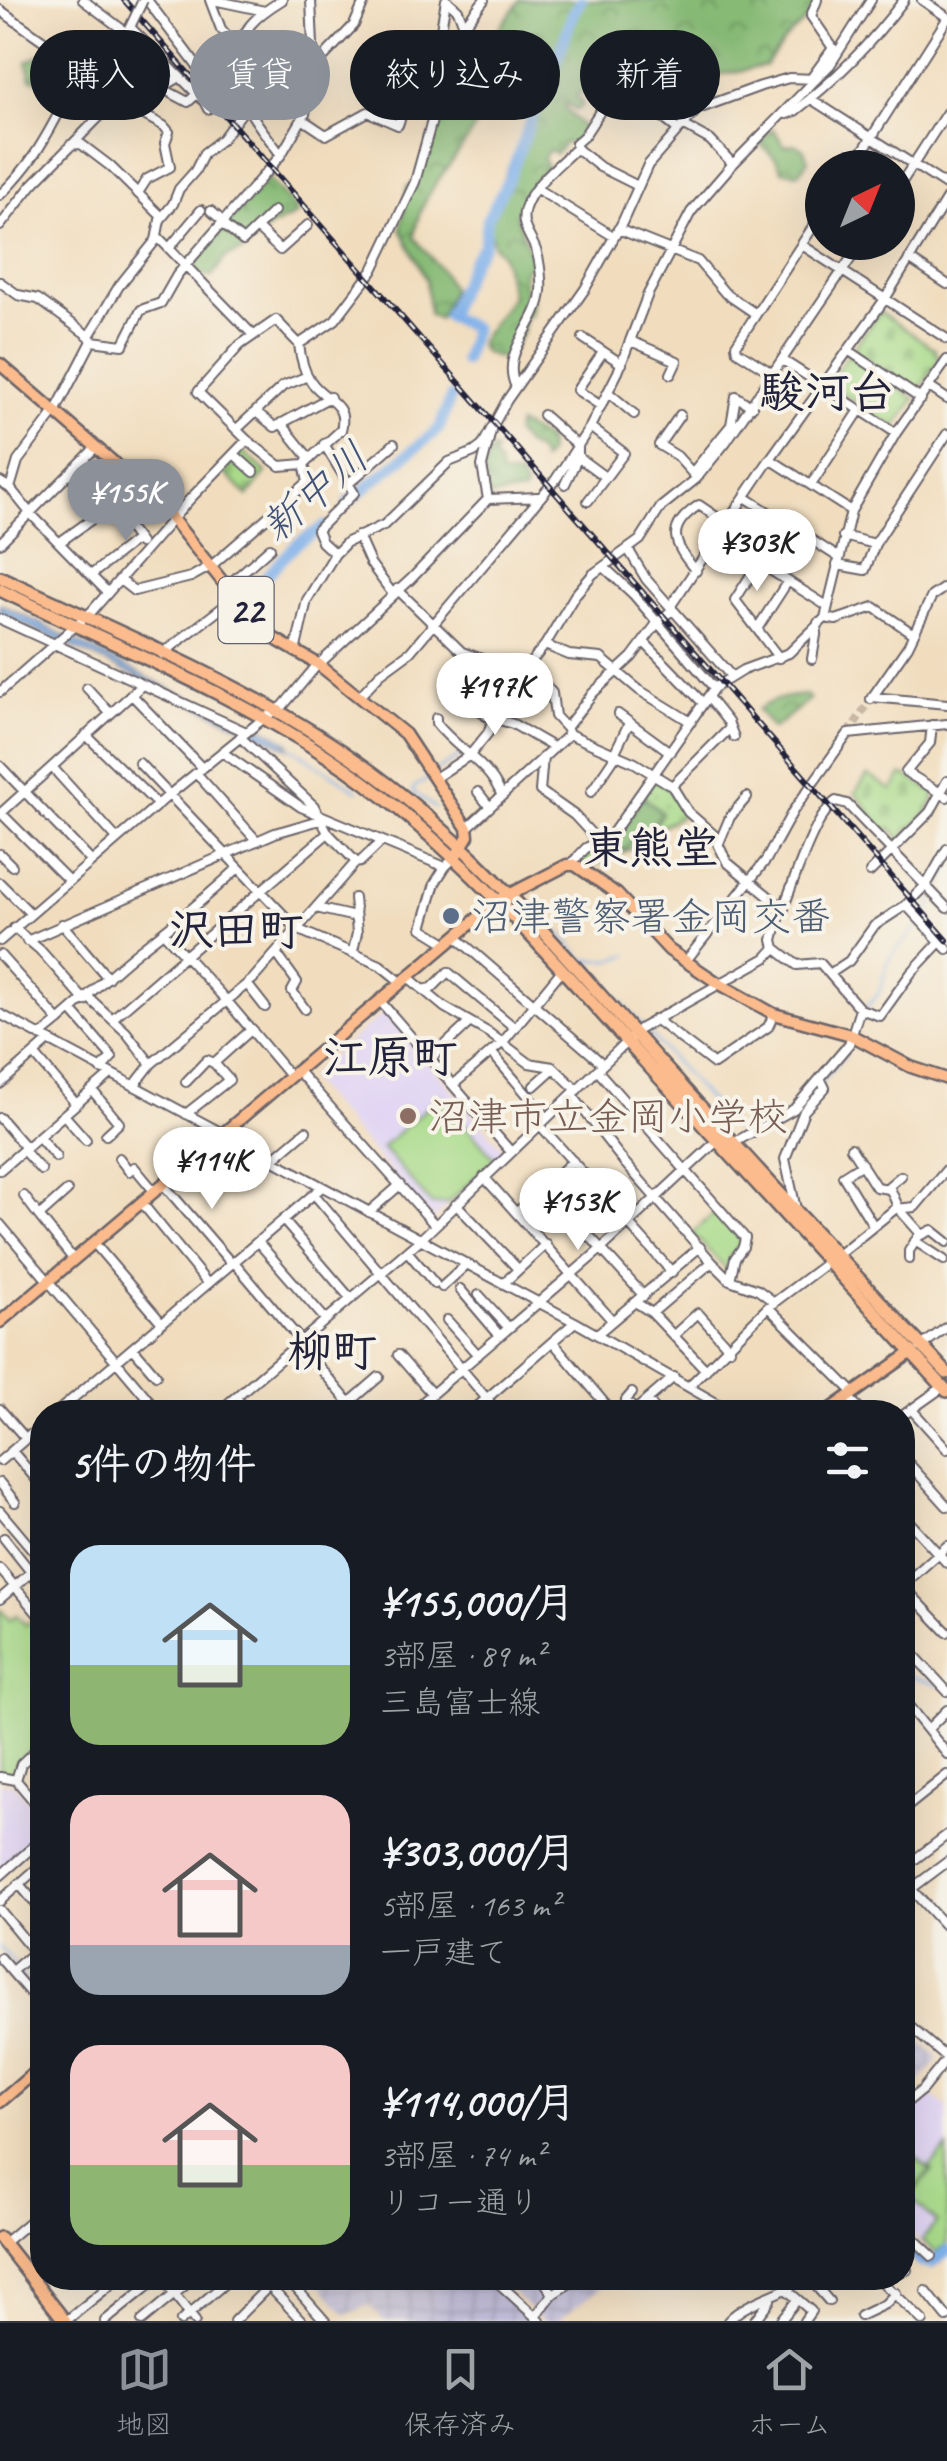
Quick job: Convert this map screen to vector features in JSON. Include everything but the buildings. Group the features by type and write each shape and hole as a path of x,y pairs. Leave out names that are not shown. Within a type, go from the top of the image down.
{"highway":[{"path":"0,577 77,624 162,654 276,711 355,759 464,846 511,894 717,1141 834,1258 917,1349 945,1389"},
{"path":"0,590 77,624 262,720 347,770 454,857 498,900 562,970 736,1142 796,1208 834,1258"},
{"path":"917,1349 947,1372"},
{"path":"2,2240 30,2276"},
{"path":"41,2290 65,2321"}],"main road":[{"name":"22","path":"0,364 141,484 262,632 318,664 405,734 467,828"},
{"path":"454,857 464,846 467,828"},
{"path":"0,1322 498,900 572,864 617,894 669,950 718,983 774,1014 851,1035 912,1068 947,1079"},
{"path":"844,1400 917,1349"},
{"path":"0,2102 30,2076"}],"street":[{"path":"83,0 129,29 190,87"},
{"path":"129,29 145,0 190,58"},
{"path":"212,0 264,11"},
{"path":"212,0 223,30"},
{"path":"245,30 282,0"},
{"path":"311,0 312,30"},
{"path":"330,51 354,25 365,0"},
{"path":"447,0 458,10 464,26"},
{"path":"304,120 326,134 368,112 398,126 413,84 441,29 447,0"},
{"path":"299,344 335,320 373,270 415,182 433,117 448,90 451,51 484,0"},
{"path":"814,78 833,48 811,16 816,0"},
{"path":"359,697 380,674 410,652 556,479 609,393 648,294 692,212 842,50 871,0"},
{"path":"783,116 839,75 904,0"},
{"path":"863,150 947,18 922,0"},
{"path":"0,10 30,31"},
{"path":"170,83 180,77"},
{"path":"295,652 306,600 334,554 358,536 384,524 448,462 479,450 516,388 577,302 616,233 648,164 680,127 698,109 732,96 779,80 814,78"},
{"path":"516,388 511,378 513,355 532,322 541,293 537,252 524,222 526,204 576,148 612,93 710,140 733,164"},
{"path":"812,98 890,150"},
{"path":"915,162 947,112"},
{"path":"0,195 22,174 56,120"},
{"path":"0,226 32,185 96,120"},
{"path":"138,193 146,180 170,167 164,143 169,132 152,120"},
{"path":"10,488 18,461 55,412 119,286 158,236 162,217 204,153 222,139 236,120"},
{"path":"255,120 281,155"},
{"path":"0,282 18,296 38,299 90,339 124,345 135,317 147,306 161,303 186,265 281,155 301,120"},
{"path":"70,145 81,144 162,217"},
{"path":"576,148 600,167 638,186"},
{"path":"915,166 947,186"},
{"path":"22,174 32,185"},
{"path":"536,189 616,233 671,248 698,262 725,294 756,314"},
{"path":"915,249 947,198"},
{"path":"170,248 206,210 244,240 274,211"},
{"path":"258,228 280,250 308,225"},
{"path":"158,236 252,334"},
{"path":"775,375 737,351 736,345 805,240"},
{"path":"802,245 947,339"},
{"path":"435,778 470,755 488,734 500,700 545,646 575,595 604,566 640,540 668,499 694,476 752,407 851,260"},
{"path":"467,828 553,748 593,693 672,610 672,604 770,458 885,300 908,260"},
{"path":"911,260 947,284"},
{"path":"276,320 299,344 314,386 330,396 342,412 344,425 338,435 307,461 280,466 198,392 252,334 276,320"},
{"path":"584,338 622,364"},
{"path":"631,341 676,361 671,374"},
{"path":"848,350 921,399"},
{"path":"601,406 577,390 604,352"},
{"path":"812,659 851,511 896,433 947,360"},
{"path":"784,362 896,433"},
{"path":"236,428 282,386 308,376"},
{"path":"929,387 947,400"},
{"path":"609,393 634,414"},
{"path":"256,412 276,427 330,396"},
{"path":"694,476 731,426 736,396 752,407"},
{"path":"810,485 860,410"},
{"path":"680,415 658,445 677,456 694,476"},
{"path":"543,416 578,446 578,458 565,484"},
{"path":"120,580 134,591 191,577 211,566 308,482 307,461 281,423"},
{"path":"488,499 482,466 492,426"},
{"path":"588,502 624,453 590,427"},
{"path":"745,497 837,561 865,570 875,544 947,434"},
{"path":"0,692 108,593 247,440"},
{"path":"324,444 354,493 317,530 334,554"},
{"path":"348,484 394,444"},
{"path":"0,542 96,447"},
{"path":"234,454 254,472"},
{"path":"578,458 604,477"},
{"path":"770,458 851,511"},
{"path":"60,542 141,484 154,470"},
{"path":"0,482 108,593"},
{"path":"0,941 117,839 289,701 318,664 411,579 488,499 538,497"},
{"path":"111,505 146,550"},
{"path":"696,570 678,548 675,532 685,514 699,505 727,524"},
{"path":"654,518 675,532"},
{"path":"358,536 370,563 395,591 462,652 486,660 512,685"},
{"path":"842,536 875,544"},
{"path":"718,537 827,606"},
{"path":"90,575 137,539"},
{"path":"227,586 270,548"},
{"path":"624,551 731,676"},
{"path":"759,562 734,600 779,658"},
{"path":"604,566 714,688"},
{"path":"756,628 788,581"},
{"path":"947,586 932,596 908,646 872,698 947,704"},
{"path":"162,654 236,597"},
{"path":"572,864 612,834 714,688 731,676 779,658 798,646 822,621 874,607 912,633"},
{"path":"1,620 245,733 314,806 328,834 355,863"},
{"path":"644,642 705,700 732,732 672,786"},
{"path":"545,646 569,656 601,658 639,690 691,722"},
{"path":"528,667 552,693 555,716 567,731 672,786 688,812 719,843 727,862 784,909"},
{"path":"68,880 0,814 141,686"},
{"path":"87,688 110,713"},
{"path":"131,694 257,841"},
{"path":"468,698 492,719 513,724 553,748"},
{"path":"618,714 670,752"},
{"path":"436,718 445,735 486,767 501,794"},
{"path":"591,792 615,755 629,722"},
{"path":"684,962 750,882 793,811 848,734 947,724"},
{"path":"932,725 930,743 906,772 944,795"},
{"path":"86,735 158,805"},
{"path":"222,752 319,818 444,867"},
{"path":"543,756 540,791 574,815 598,841"},
{"path":"139,764 297,929 380,965 424,990 530,1063 554,1068 656,1198 712,1262 730,1280 758,1290 855,1400"},
{"path":"0,766 91,861"},
{"path":"52,766 117,839"},
{"path":"870,872 930,812 944,795 947,781"},
{"path":"478,792 489,806"},
{"path":"719,843 730,817 747,796"},
{"path":"906,905 943,946 911,973 880,1016 860,1009 817,962 797,965 776,948 774,934 814,828 824,810 836,801 847,804 947,908"},
{"path":"27,942 224,855 319,818"},
{"path":"112,1019 328,834"},
{"path":"134,1086 150,1064 247,984 355,863 381,842"},
{"path":"831,974 849,960 874,926 906,905 927,884 947,849"},
{"path":"0,854 12,866"},
{"path":"454,857 435,883 422,928 452,941 534,1004 600,1067 745,1238 744,1247 734,1258 730,1280"},
{"path":"40,1036 237,869"},
{"path":"0,883 30,913"},
{"path":"353,952 357,934 354,898"},
{"path":"316,908 355,918"},
{"path":"62,924 108,978"},
{"path":"14,928 86,999 112,1019 150,1064"},
{"path":"164,934 435,1224"},
{"path":"233,1400 420,1239 631,1038 655,1020 766,958 776,948"},
{"path":"276,953 297,982 292,991 305,1009"},
{"path":"0,954 59,1021"},
{"path":"434,955 448,972 514,1028"},
{"path":"454,1085 503,1042 562,970"},
{"path":"424,990 432,988 448,972"},
{"path":"247,984 266,1007"},
{"path":"380,1001 511,1152"},
{"path":"736,1142 790,1112 821,1080 841,1056 860,1009"},
{"path":"72,1012 112,1056 101,1069"},
{"path":"0,1014 576,1322 712,1400"},
{"path":"655,1020 714,1064 768,1028 774,1014"},
{"path":"430,1059 469,1023"},
{"path":"214,1062 252,1030"},
{"path":"0,1084 49,1040"},
{"path":"491,1052 548,1118"},
{"path":"34,1054 76,1104"},
{"path":"186,1082 207,1060 214,1062 230,1080 186,1114"},
{"path":"0,1064 10,1075"},
{"path":"534,1086 554,1068"},
{"path":"0,1170 111,1074"},
{"path":"796,1208 784,1158 804,1111 825,1088 821,1080"},
{"path":"92,1090 120,1122 106,1135"},
{"path":"64,1115 86,1140"},
{"path":"0,1118 41,1170"},
{"path":"540,1125 672,1272"},
{"path":"272,1160 306,1131"},
{"path":"39,1137 56,1157"},
{"path":"425,1400 601,1249 717,1141"},
{"path":"851,1148 876,1187 889,1189"},
{"path":"119,1158 129,1171 134,1167 158,1188 233,1263 346,1400"},
{"path":"517,1212 573,1161"},
{"path":"862,1164 843,1176 873,1224"},
{"path":"689,1386 771,1305 873,1224 899,1209 916,1207 945,1175"},
{"path":"901,1176 890,1183 889,1189 899,1209 918,1238 944,1260"},
{"path":"484,1178 612,1319"},
{"path":"369,1212 400,1185"},
{"path":"75,1400 322,1187"},
{"path":"545,1187 644,1296"},
{"path":"39,1216 67,1191"},
{"path":"314,1194 486,1399 576,1322"},
{"path":"24,1196 74,1260"},
{"path":"141,1202 208,1284"},
{"path":"456,1204 518,1269"},
{"path":"284,1220 351,1299"},
{"path":"0,1224 149,1400"},
{"path":"909,1260 918,1238 932,1230 947,1242"},
{"path":"94,1242 162,1323"},
{"path":"258,1242 326,1320"},
{"path":"504,1284 546,1244"},
{"path":"597,1334 700,1247"},
{"path":"407,1250 439,1285 467,1264"},
{"path":"652,1313 712,1262"},
{"path":"460,1289 500,1336"},
{"path":"478,1294 509,1328"},
{"path":"635,1302 652,1313 706,1370"},
{"path":"674,1335 698,1313 730,1349"},
{"path":"448,1320 478,1355"},
{"path":"917,1349 947,1327"},
{"path":"552,1342 602,1400"},
{"path":"132,1348 156,1375"},
{"path":"398,1355 432,1394"},
{"path":"352,1400 379,1377"},
{"path":"648,1400 674,1377"},
{"path":"915,1408 945,1389"},
{"path":"626,1400 632,1393"},
{"path":"0,1409 26,1439"},
{"path":"915,1413 947,1448"},
{"path":"1,1458 30,1436"},
{"path":"12,1451 30,1472"},
{"path":"915,1470 947,1506"},
{"path":"0,1483 16,1502"},
{"path":"0,1511 30,1547"},
{"path":"915,1528 947,1563"},
{"path":"4,1538 30,1572"},
{"path":"915,1574 947,1546"},
{"path":"0,1569 30,1605"},
{"path":"0,1599 30,1574"},
{"path":"915,1598 947,1632"},
{"path":"915,1656 947,1691"},
{"path":"928,1728 947,1710"},
{"path":"915,1713 947,1754"},
{"path":"16,1780 20,1764 30,1755"},
{"path":"915,1801 947,1776"},
{"path":"0,1777 16,1780 30,1797"},
{"path":"915,1859 947,1836"},
{"path":"0,1876 30,1850"},
{"path":"915,1886 947,1862"},
{"path":"0,1900 30,1877"},
{"path":"20,1884 30,1896"},
{"path":"915,1893 947,1925"},
{"path":"0,1910 30,1947"},
{"path":"12,1971 30,1955"},
{"path":"1,1961 30,1993"},
{"path":"915,2031 947,2058 915,2096"},
{"path":"2,2240 30,2220"},
{"path":"915,2240 932,2256"},
{"path":"65,2321 104,2290"},
{"path":"105,2321 145,2290"},
{"path":"171,2290 192,2318"},
{"path":"142,2321 180,2290"},
{"path":"181,2321 192,2318 219,2290"},
{"path":"241,2319 264,2290"},
{"path":"277,2290 302,2321"},
{"path":"298,2290 325,2321"},
{"path":"506,2290 537,2319 559,2290"},
{"path":"550,2290 553,2294"},
{"path":"818,2290 829,2301"},
{"path":"893,2290 923,2321"},
{"path":"728,2321 737,2313 788,2291 812,2311 804,2321"},
{"path":"926,2291 947,2317"},
{"path":"860,2316 885,2304 896,2293"},
{"path":"754,2321 773,2296"},
{"path":"780,2321 797,2300"}],"shaded area":[{"name":"沼津市立金岡小学校","path":"385,1012 505,1151 433,1220 310,1081 309,1076"},
{"path":"0,1782 15,1785 30,1803 30,1846 0,1872"},
{"path":"915,2037 937,2061 915,2086"},
{"path":"925,2090 947,2107 947,2249 937,2257 915,2236 915,2099"},
{"path":"325,2290 499,2290 533,2321 384,2321 369,2305 346,2315"},
{"path":"510,2290 597,2290 557,2321 544,2321"}],"green space":[{"path":"520,0 816,0 811,16 765,66 720,74 720,30 580,30 580,93 576,97 580,108 565,104 566,110 588,131 572,145 566,142 556,154 549,150 543,159 549,169 544,169 533,182 516,216 533,261 524,271 525,294 533,299 530,316 525,317 523,332 508,357 489,355 480,349 480,341 512,296 502,254 494,246 486,220 527,120 560,120 560,30 498,30"},
{"path":"437,120 477,120 430,192 414,237 452,289 439,319 429,314 426,280 401,229 407,187 415,182"},
{"path":"773,129 785,146 795,144 804,150 805,164 799,173 782,171 759,143"},
{"path":"268,178 297,211 296,215 270,227 244,250 225,258 211,277 198,273 191,264"},
{"path":"880,312 936,350 941,358 918,392 855,352 854,347"},
{"path":"848,354 915,399 895,427 828,384"},
{"path":"518,424 547,440 548,453 542,461 538,452 515,433"},
{"path":"492,449 496,451 493,457 501,475 519,476 524,492 489,497 484,469"},
{"path":"242,451 266,472 248,496 222,471"},
{"path":"806,695 810,699 773,729 758,710 774,701"},
{"path":"868,775 892,790 902,775 907,776 936,794 929,811 900,840 891,828 885,831 855,793"},
{"path":"654,779 668,787 684,814 650,833 662,813 643,796"},
{"path":"643,796 661,813 648,833 637,830 621,851 609,840"},
{"path":"637,831 644,835 643,843 588,870 581,861 608,841 624,851"},
{"path":"440,1096 495,1159 448,1203 432,1205 382,1147"},
{"path":"718,1210 741,1238 740,1246 730,1256 728,1271 692,1233"},
{"path":"0,1609 10,1620 16,1615 26,1625 30,1622 30,1751 18,1762 12,1777 0,1775"},
{"path":"947,2148 947,2245 936,2253 922,2240 937,2222 915,2202 915,2190 932,2171 929,2167"},
{"path":"915,2157 930,2171 915,2188"}],"water":[{"path":"0,604 181,694 265,729 289,743 289,748 0,613"}],"waterway":[{"name":"新中川","path":"464,361 474,328 447,316 484,245 487,219 509,178 581,0"},
{"name":"新中川","path":"348,502 439,429 451,397"},
{"name":"新中川","path":"233,603 246,597 297,544 325,526"},
{"path":"292,748 358,791"},
{"path":"434,772 462,755 465,757"},
{"path":"429,779 414,787 413,792 435,808"},
{"path":"935,893 947,873"},
{"path":"923,919 932,900"},
{"path":"539,909 584,960 612,960 628,955"},
{"path":"865,1009 879,993 889,958 919,926"},
{"path":"584,960 742,1137"},
{"path":"803,1104 846,1053"},
{"path":"915,1678 941,1686"},
{"path":"0,1947 30,1982"},
{"path":"915,2255 920,2262 931,2264 947,2251"}],"tunnel":[{"path":"848,734 871,699"}],"railway":[{"path":"124,0 947,940"}],"place":[{"name":"沼津警察署金岡交番","path":"451,916"},
{"name":"沼津市立金岡小学校","path":"408,1116"}],"district":[{"name":"駿河台","path":"827,391"},
{"name":"東熊堂","path":"651,847"},
{"name":"沢田町","path":"236,929"},
{"name":"江原町","path":"390,1056"},
{"name":"柳町","path":"332,1350"}]}
